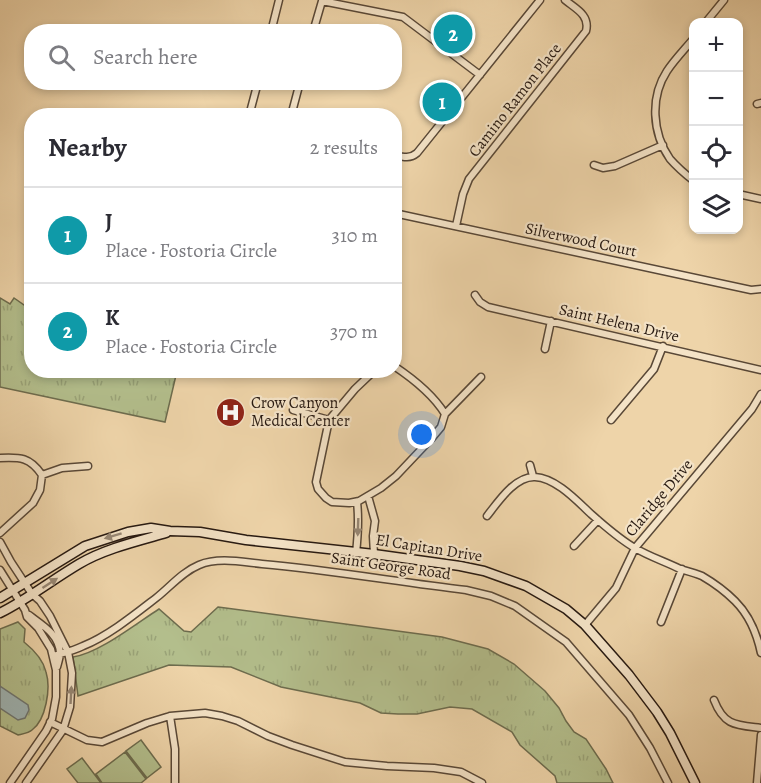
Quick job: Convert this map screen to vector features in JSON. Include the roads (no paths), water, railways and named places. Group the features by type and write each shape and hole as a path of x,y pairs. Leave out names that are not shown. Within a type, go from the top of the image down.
{"street":[{"path":"273,24 279,0"},
{"path":"402,157 406,158 417,153 540,0"},
{"name":"Camino Ramon Place","path":"456,226 469,179 586,31 588,23 586,17 565,0"},
{"path":"709,18 724,0"},
{"path":"315,24 322,1 403,17 480,75"},
{"path":"689,43 667,72 659,90 656,127 670,158 692,180"},
{"path":"251,108 256,90"},
{"path":"293,108 298,90"},
{"path":"594,165 603,168 615,166 663,145"},
{"path":"743,195 761,199"},
{"name":"Silverwood Court","path":"402,215 720,284 751,290 761,289"},
{"name":"Saint Helena Drive","path":"475,295 488,307 761,370"},
{"path":"545,349 551,321"},
{"path":"611,420 654,369 663,346"},
{"path":"402,371 438,404 445,414"},
{"path":"367,378 329,420 316,482 322,494 332,502 357,502 396,476 441,427 445,414 481,377"},
{"name":"Claridge Drive","path":"585,625 616,588 634,548 752,409 761,394"},
{"path":"293,410 329,420"},
{"path":"0,458 14,457 27,460 36,466 42,475 40,490 33,503 0,533"},
{"path":"530,465 533,476"},
{"path":"42,475 62,468 88,466"},
{"path":"488,516 504,495 520,481 533,476 546,479 563,489 634,548 700,575 718,586 736,602 751,623 759,641 761,653"},
{"path":"368,496 375,521 374,554"},
{"path":"356,553 359,515 357,502"},
{"path":"574,546 598,520"},
{"name":"El Capitan Drive","path":"0,598 85,546 128,532 151,528 201,532 246,540 374,554 484,571 526,586 566,609 585,625 624,668 657,712 695,783"},
{"name":"El Capitan Drive","path":"0,613 81,562 123,545 170,531"},
{"path":"0,542 25,584 50,616 68,652 72,674 70,707 63,730 26,783"},
{"name":"Saint George Road","path":"57,655 84,646 127,620 190,569 203,563 216,561 286,566 466,590 491,596 515,606 566,642 629,715 668,783"},
{"path":"661,622 682,569"},
{"path":"0,570 27,617 38,628 57,655 56,697 50,722 9,783"},
{"path":"714,700 718,711 735,725 761,728"},
{"path":"50,722 87,740 102,742 170,716 205,713 238,721 284,742 345,762 461,772 482,783"},
{"path":"170,716 175,749 175,783"},
{"path":"757,783 761,735"}],"water":[{"path":"0,686 28,705 29,710 25,718 18,720 0,708"}],"place":[{"name":"K","path":"453,34"},
{"name":"J","path":"442,102"},
{"name":"Crow Canyon Medical Center","path":"230,412"}]}
